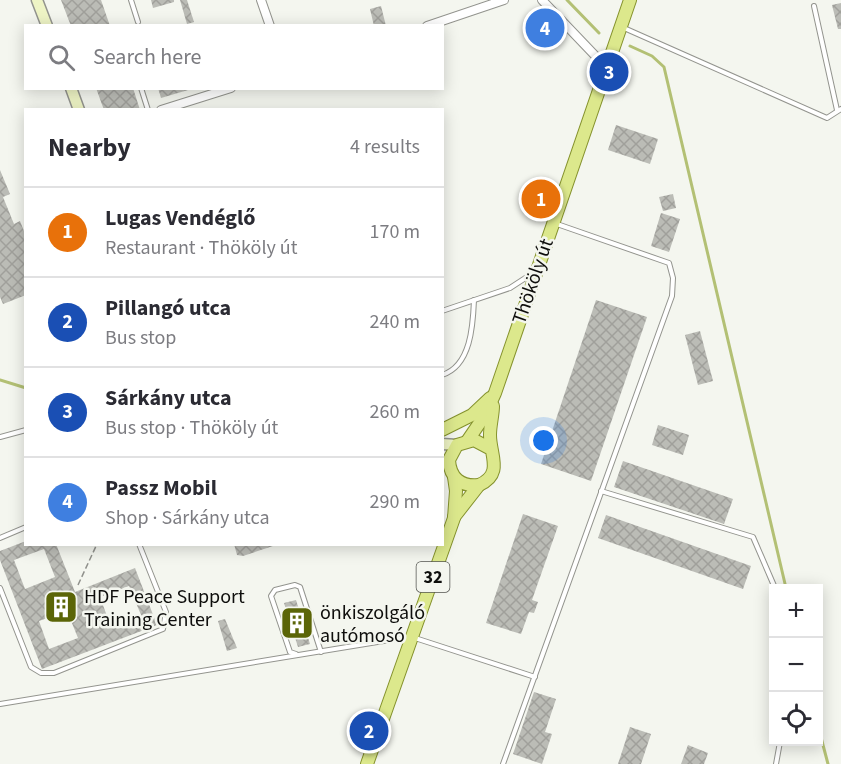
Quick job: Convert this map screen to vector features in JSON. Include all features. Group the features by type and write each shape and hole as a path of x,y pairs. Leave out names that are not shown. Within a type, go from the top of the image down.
{"main road":[{"name":"Thököly út","path":"448,468 449,460 485,415 495,393 535,271 630,0"},
{"name":"Thököly út","path":"479,485 493,473 495,461 490,434 495,393"},
{"path":"444,429 472,416 495,393"},
{"path":"462,442 480,441 491,449"},
{"path":"448,468 461,483 479,485"},
{"name":"32","path":"448,468 454,518"},
{"name":"32","path":"444,546 454,518 479,485"},
{"name":"32","path":"367,764 444,546"}],"street":[{"path":"37,0 46,24"},
{"path":"261,0 269,24"},
{"path":"433,24 504,0"},
{"path":"542,0 606,66"},
{"path":"72,90 78,108"},
{"path":"166,108 225,90"},
{"path":"444,444 462,442"}],"lane":[{"path":"131,0 138,22"},
{"path":"620,27 827,118 839,109 814,6"},
{"path":"142,90 147,108"},
{"path":"503,764 672,296 673,278 669,262 552,222"},
{"path":"444,310 523,282 535,271"},
{"path":"444,374 454,370 467,348 473,324 474,300"},
{"path":"0,437 24,431"},
{"path":"601,491 753,537 773,584"},
{"path":"0,538 24,528"},
{"path":"0,588 31,667 41,673 54,673 163,629 166,612 140,546"},
{"path":"298,655 290,652 271,596 275,590 295,585 300,588 321,651"},
{"path":"0,704 411,637 535,677"},
{"path":"776,764 779,746"}],"path":[{"path":"78,585 96,546"}],"building":[{"path":"61,0 101,0 109,24 70,24"},
{"path":"151,0 174,0 174,2 153,8"},
{"path":"180,0 187,0 194,22 187,24"},
{"path":"841,3 841,29 838,29 832,5"},
{"path":"381,6 386,24 374,24 370,9"},
{"path":"97,90 134,90 139,108 103,108"},
{"path":"159,90 188,90 161,98"},
{"path":"616,125 658,139 650,164 608,150"},
{"path":"0,170 10,194 3,197 14,224 20,221 24,231 24,296 3,304 0,297"},
{"path":"673,194 676,208 663,211 659,197"},
{"path":"661,213 680,219 669,252 651,246"},
{"path":"596,300 647,317 591,481 541,464"},
{"path":"700,331 713,381 698,385 685,335"},
{"path":"658,425 689,435 683,455 652,445"},
{"path":"623,461 733,499 724,524 614,487"},
{"path":"523,514 558,526 532,600 538,602 534,613 529,612 521,634 486,623"},
{"path":"606,515 751,566 743,589 598,538"},
{"name":"HDF Peace Support Training Center","path":"24,542 24,546 57,546 75,592 135,568 157,625 42,669 0,560 0,551","holes":["44,549 55,577 25,589 14,560","129,586 141,615 111,627 100,597","67,611 78,638 49,649 39,621"]},
{"path":"235,546 273,546 243,556 237,555"},
{"name":"önkiszolgáló autómosó","path":"296,600 310,644 298,647 284,603"},
{"path":"225,619 237,648 227,651 218,621"},
{"path":"534,692 556,699 545,732 552,734 542,764 513,754"},
{"path":"630,727 651,734 641,764 618,764"},
{"path":"688,745 708,753 704,764 681,764"}],"waterway":[{"path":"567,0 599,33"},
{"path":"630,46 652,56 664,67 785,584"},
{"path":"0,380 24,387"},
{"path":"823,745 828,764"}],"place":[{"name":"Passz Mobil","path":"545,28"},
{"name":"Sárkány utca","path":"609,72"},
{"name":"Lugas Vendéglő","path":"541,199"},
{"name":"HDF Peace Support Training Center","path":"61,607"},
{"name":"önkiszolgáló autómosó","path":"297,623"},
{"name":"Pillangó utca","path":"369,731"}]}
